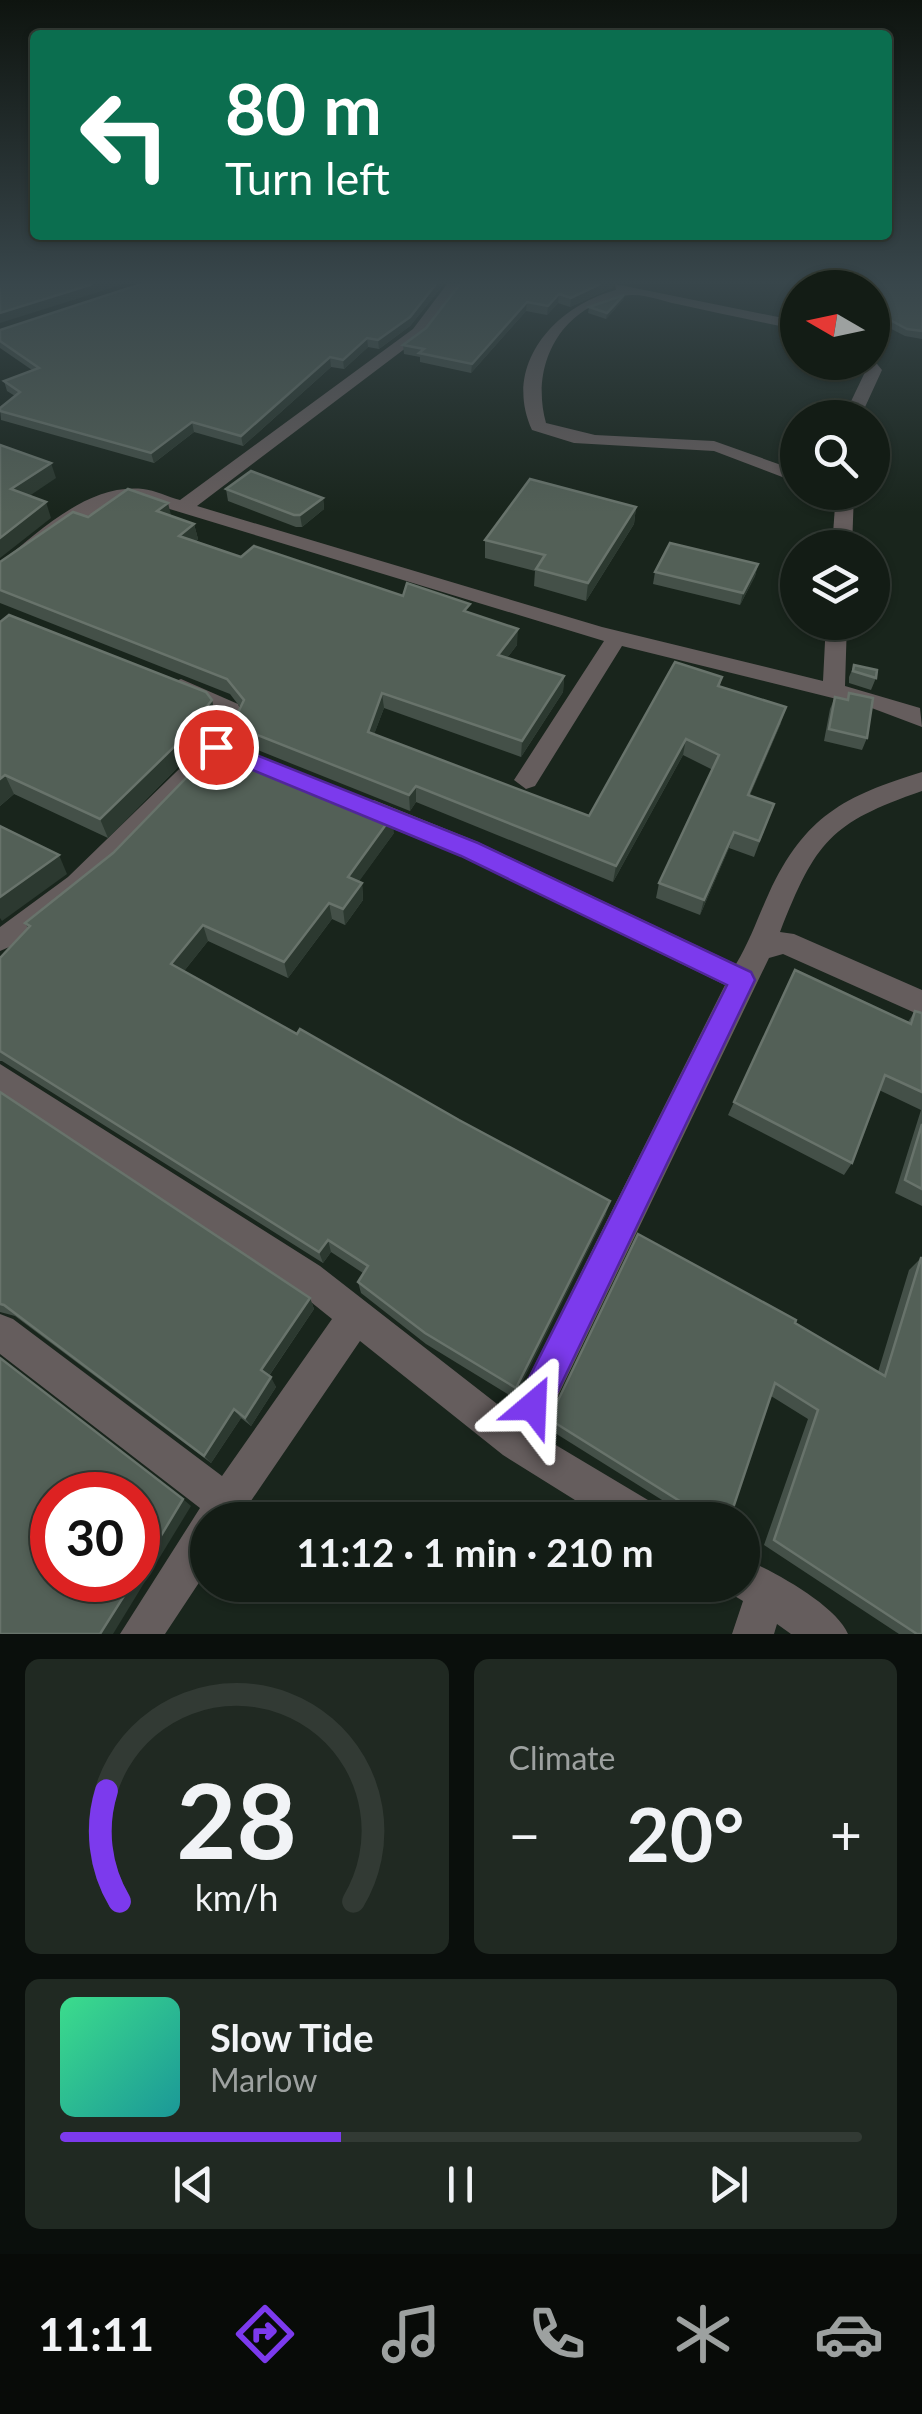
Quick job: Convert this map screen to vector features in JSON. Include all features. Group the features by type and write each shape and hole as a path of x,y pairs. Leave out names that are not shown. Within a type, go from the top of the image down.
{"street":[{"path":"184,508 380,360"},
{"path":"540,360 530,389 538,426 552,434 714,446 780,469"},
{"path":"0,573 92,502 141,494 616,638 833,694 896,704 922,718"},
{"path":"526,780 616,638"},
{"path":"833,694 837,640"},
{"path":"0,940 14,937 62,898 225,750 233,718 230,710 166,681"},
{"path":"516,1442 759,950 793,868 824,831 852,806 922,781"},
{"path":"343,798 487,858 742,980"},
{"path":"759,950 784,942 799,946 922,1003"},
{"path":"0,1078 172,1194 308,1278 516,1442 614,1502"},
{"path":"228,1502 356,1316"},
{"path":"0,1332 198,1502"},
{"path":"141,1634 190,1559"},
{"path":"760,1589 827,1634"},
{"path":"753,1634 754,1602"}],"building":[{"path":"28,360 326,360 241,436 192,422 151,453 0,411 20,392 4,381 39,368"},
{"path":"0,445 51,463 11,489 46,502 0,538"},
{"path":"251,471 323,498 300,515 294,515 226,489"},
{"path":"530,479 636,507 588,583 536,569 545,555 485,540"},
{"path":"128,489 168,503 157,511 194,524 179,536 241,557 254,546 403,596 407,583 470,604 464,611 518,629 498,655 564,676 522,741 382,693 368,732 589,816 675,662 722,677 718,686 786,707 748,795 774,804 759,841 734,832 704,900 659,883 719,755 686,739 616,866 416,786 409,795 232,725 244,700 227,679 0,590 0,562 73,512 88,517"},
{"path":"670,543 758,564 743,593 655,572"},
{"path":"9,615 206,692 212,700 173,748 100,819 5,775 0,779 0,622"},
{"path":"854,665 877,670 876,678 853,671"},
{"path":"849,693 873,698 867,738 829,729 835,697 848,700"},
{"path":"217,746 392,816 348,877 362,883 343,909 329,903 284,962 203,925 171,964 297,1034 300,1029 610,1201 516,1388 425,1333 358,1282 368,1266 328,1240 319,1252 0,1051 0,958 30,926 25,923 113,853"},
{"path":"0,826 59,855 0,897"},
{"path":"795,970 911,1024 915,1011 922,1013 922,1092 885,1075 852,1163 734,1102"},
{"path":"0,1092 310,1298 261,1370 271,1377 245,1418 234,1409 204,1456 0,1304"},
{"path":"922,1124 922,1189 905,1180"},
{"path":"638,1234 796,1320 795,1323 885,1376 922,1258 922,1634 774,1540 818,1410 775,1383 735,1502 681,1502 549,1419"},
{"path":"0,1358 148,1472 30,1472 30,1602 120,1602 100,1634 0,1634"},
{"path":"160,1481 183,1499 160,1537"}],"route":[{"path":"216,747 469,850 742,980 533,1406"}]}
